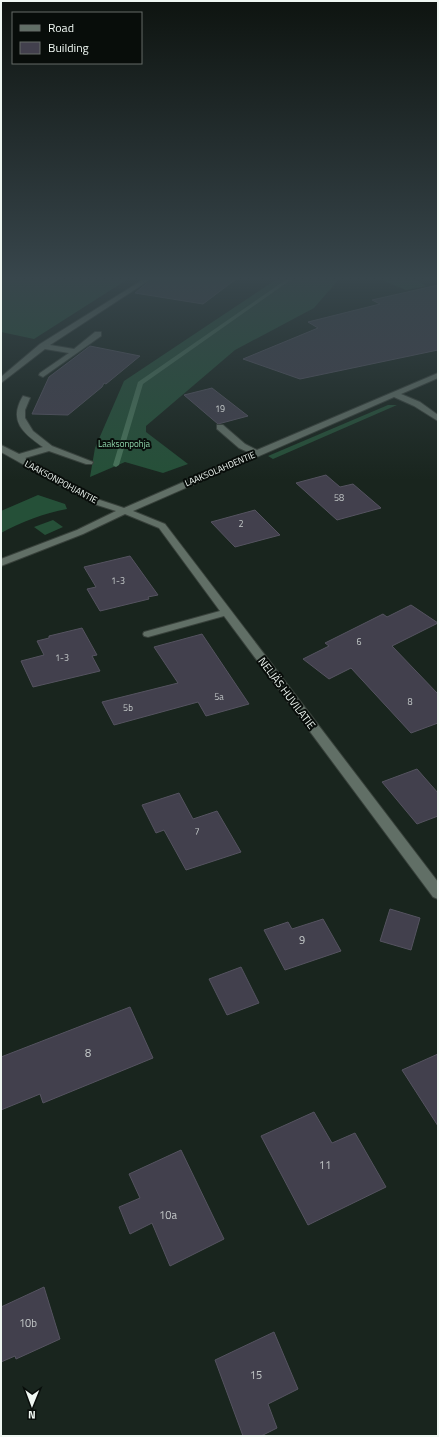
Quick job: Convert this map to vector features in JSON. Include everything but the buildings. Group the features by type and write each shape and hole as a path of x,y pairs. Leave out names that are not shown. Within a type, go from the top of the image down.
{"street":[{"path":"43,346 75,352"},
{"path":"1,380 43,346"},
{"path":"43,375 83,346"},
{"name":"LAAKSOLAHDENTIE","path":"1,563 80,532 123,511 438,375"},
{"path":"394,394 417,404 438,419"},
{"path":"26,398 20,411 20,419 26,429 50,448 89,462"},
{"path":"220,427 242,446 257,454"},
{"name":"LAAKSONPOHJANTIE","path":"1,448 16,458 97,502 123,511"},
{"path":"16,458 50,448"},
{"name":"NELJÄS HUVILATIE","path":"123,511 162,526 438,893"},
{"path":"148,634 227,612"}],"green space":[{"name":"Laaksonpohja","path":"176,346 242,346 235,350 146,426 146,432 188,464 163,473 125,462 90,477 95,448 124,381"},
{"path":"388,405 397,405 273,459 268,456"},
{"path":"38,495 65,504 67,509 33,518 1,533 1,511"},
{"path":"53,520 63,527 45,535 34,527"}],"waterway":[{"path":"116,465 140,383 193,346"}]}
